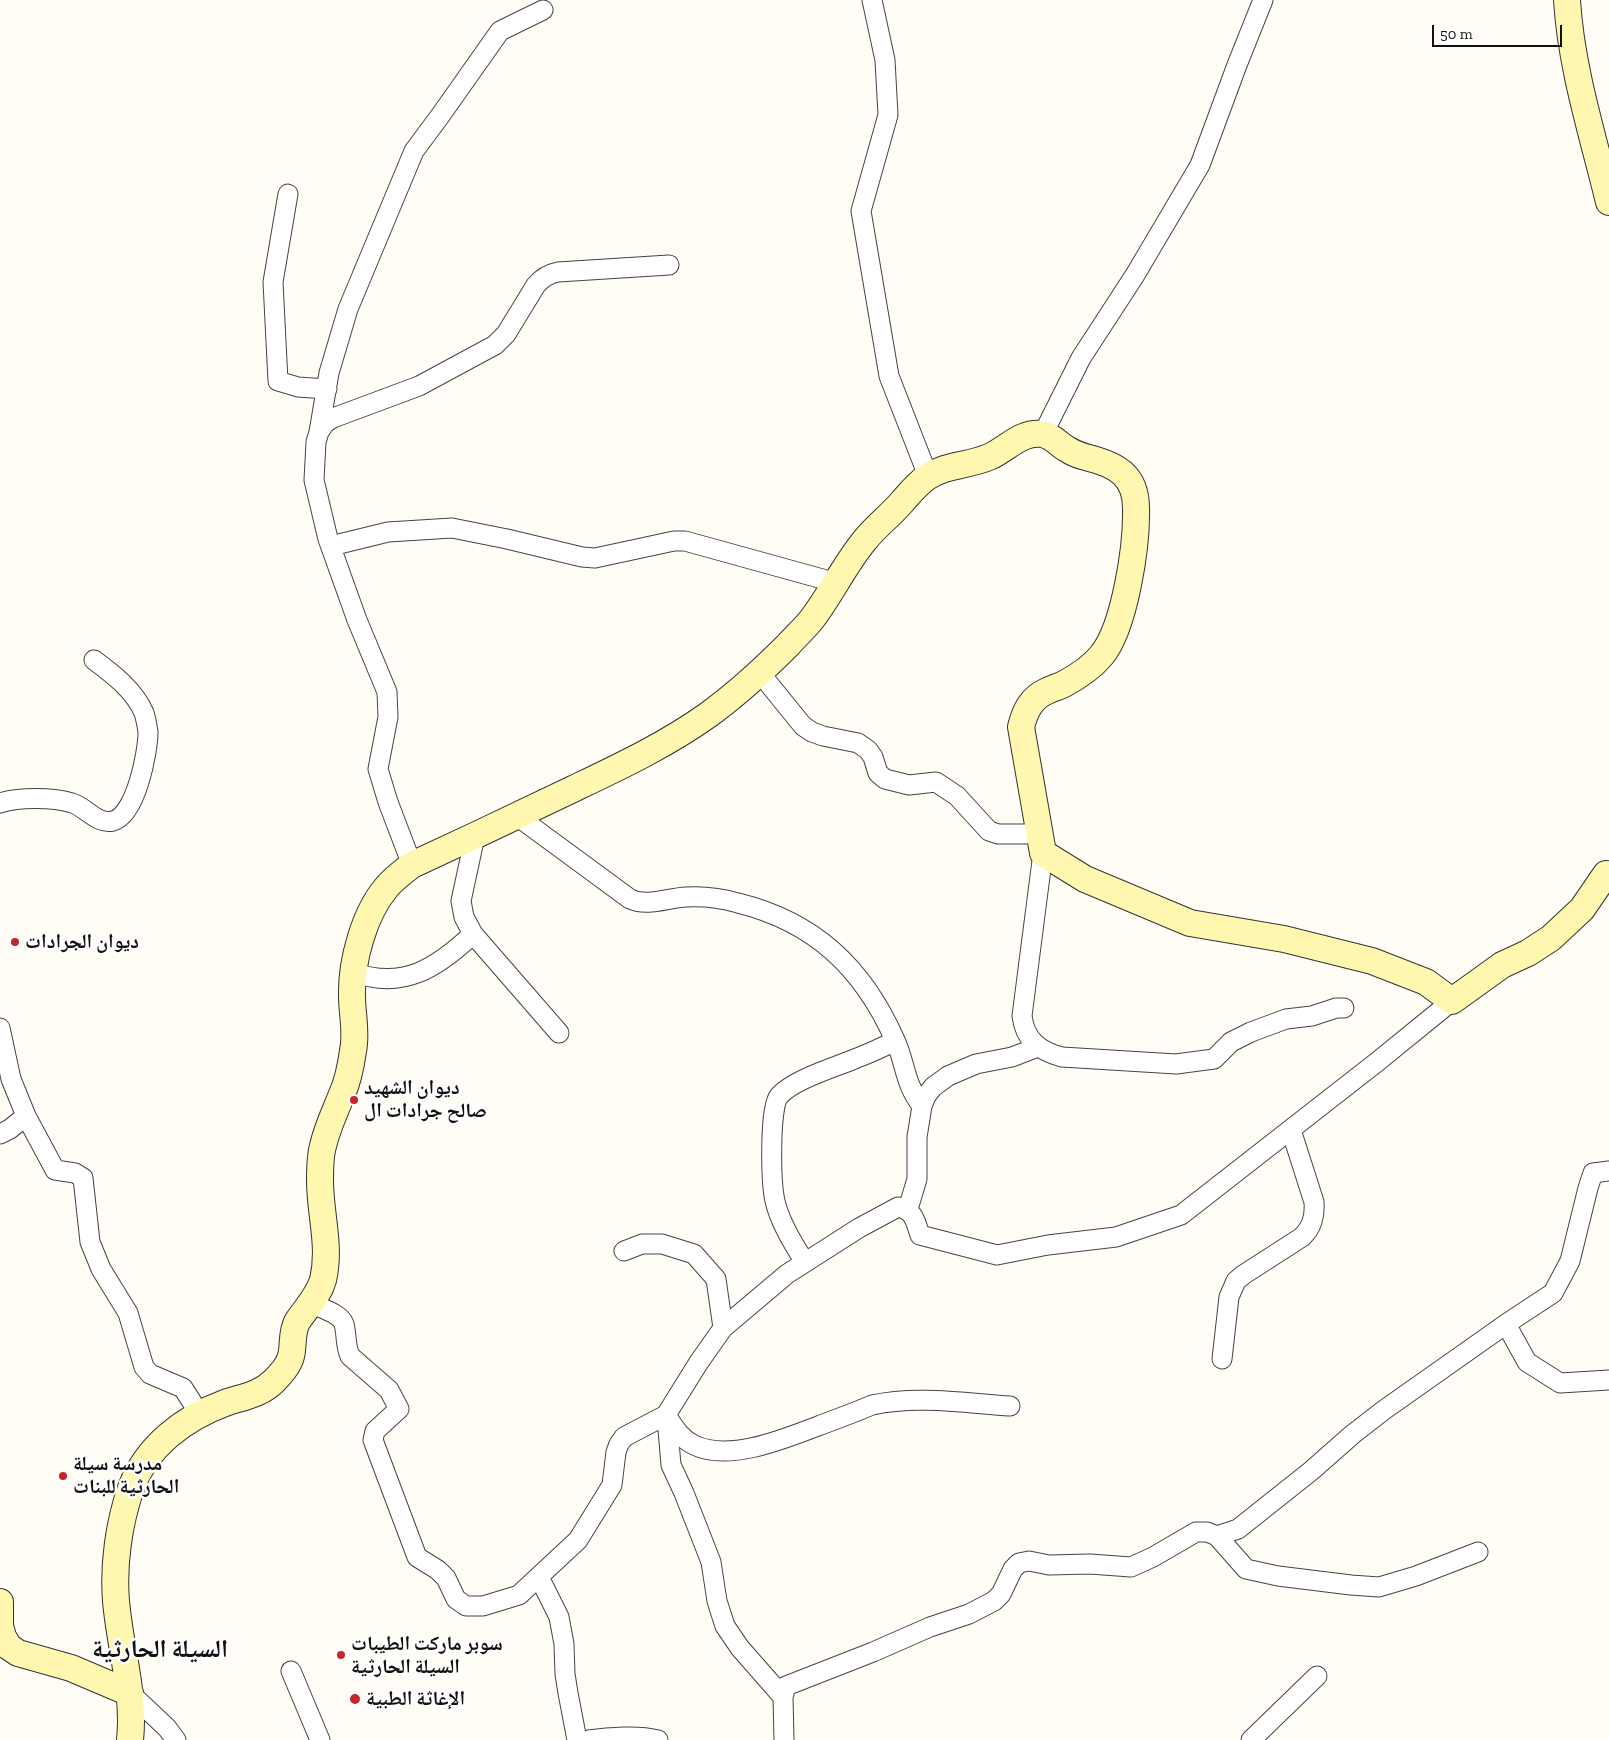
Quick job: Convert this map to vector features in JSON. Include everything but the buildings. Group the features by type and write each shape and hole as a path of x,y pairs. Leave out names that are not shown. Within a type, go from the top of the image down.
{"street":[{"path":"872,0 885,60 888,115 861,211 889,376 928,476"},
{"path":"1043,434 1081,358 1134,275 1200,165 1263,0"},
{"path":"1567,0 1568,18 1579,80 1609,202"},
{"path":"412,865 378,770 388,717 388,692 357,620 331,546 314,480 316,442 329,373 348,309 414,151 500,31 543,10"},
{"path":"288,194 273,282 278,381 298,387 327,389"},
{"path":"319,432 333,418 419,386 495,345 506,334 536,285 550,273 670,265"},
{"path":"130,1740 132,1717 130,1693 116,1600 117,1550 123,1517 132,1486 150,1454 165,1437 199,1413 227,1402 251,1396 272,1383 283,1371 291,1356 296,1325 310,1303 318,1296 325,1264 326,1234 320,1182 322,1149 328,1128 344,1091 354,1050 353,972 365,925 374,905 387,887 412,865 626,763 668,741 707,716 760,673 811,621 864,540 928,476 953,465 972,463 990,457 1022,437 1032,434 1043,434 1053,438 1066,449 1079,456 1116,467 1126,475 1135,492 1137,505 1135,544 1120,618 1111,642 1101,656 1088,668 1060,686 1039,694 1030,704 1024,715 1021,727 1041,844 1022,1016 1026,1033 1038,1047 1062,1057 1176,1064 1214,1060 1231,1042 1252,1032 1286,1019 1312,1016 1336,1008 1344,1008"},
{"path":"331,546 388,532 452,528 582,557 595,558 674,541 685,541 837,583"},
{"path":"0,804 8,801 32,799 60,800 73,803 103,821 111,821 120,818 131,802 144,764 147,740 146,720 143,711 119,680 94,660"},
{"path":"760,673 803,726 812,732 858,744 868,750 873,757 878,773 885,779 909,785 936,782 957,796 989,831 1041,844 1084,879 1190,923 1284,939 1372,961 1426,982 1452,1001"},
{"path":"517,816 638,903 688,897 728,900 760,908 796,924 829,947 858,977 881,1012 895,1041 910,1088 922,1106"},
{"path":"475,836 461,901 464,917 474,934 559,1033"},
{"path":"310,1303 339,1317 344,1324 347,1349 350,1356 388,1390 399,1410 375,1431 373,1440 417,1556 438,1570 446,1578 456,1599 466,1606 483,1606 519,1595 578,1540 612,1486 618,1444 624,1437 666,1414 723,1328 787,1274 859,1228 898,1207 908,1209 920,1235 997,1255 1048,1245 1116,1237 1181,1215 1452,1001 1502,965 1528,953 1551,938 1582,909 1607,867"},
{"path":"353,972 376,979 401,979 416,974 449,955 474,934"},
{"path":"0,1028 11,1079 26,1116 55,1170 75,1172 83,1178 90,1242 101,1269 128,1312 144,1367 150,1374 183,1388 199,1413"},
{"path":"805,1262 790,1239 775,1201 772,1161 774,1108 778,1098 787,1089 800,1082 862,1057 895,1041"},
{"path":"908,1209 917,1179 917,1137 922,1106 926,1096 948,1076 976,1064 1012,1057 1038,1047"},
{"path":"0,1134 10,1129 26,1116"},
{"path":"1222,1359 1229,1297 1236,1281 1302,1237 1313,1222 1314,1202 1291,1130"},
{"path":"1218,1536 1238,1529 1384,1410 1553,1293 1570,1261 1593,1174 1609,1172"},
{"path":"624,1251 642,1244 662,1244 694,1254 716,1279 723,1328"},
{"path":"1506,1324 1527,1362 1560,1383 1609,1380"},
{"path":"666,1414 679,1435 694,1445 707,1449 726,1450 761,1446 778,1441 883,1402 930,1401 1010,1406"},
{"path":"666,1414 671,1465 688,1500 710,1562 717,1600 725,1626 736,1643 783,1697"},
{"path":"784,1740 783,1697 786,1686 834,1668 930,1627 969,1614 994,1601 1002,1594 1013,1570 1019,1563 1029,1561 1049,1565 1090,1564 1131,1567 1153,1558 1196,1532 1207,1532 1218,1536 1246,1569 1278,1576 1379,1587 1416,1576 1478,1552"},
{"path":"539,1577 559,1617 564,1644 565,1674 577,1740"},
{"path":"0,1602 0,1625 3,1637 9,1646 18,1653 71,1668 130,1693 167,1728 176,1740"},
{"path":"291,1671 320,1740"},
{"path":"1251,1740 1317,1676"},
{"path":"589,1740 648,1737 658,1740"}],"place":[{"name":"ديوان الجرادات","path":"15,942"},
{"name":"ديوان الشهيد صالح جرادات ال","path":"354,1100"},
{"name":"مدرسة سيلة الحارثية للبنات","path":"63,1476"},
{"name":"سوبر ماركت الطيبات السيلة الحارثية","path":"341,1655"},
{"name":"الإغاثة الطبية","path":"355,1699"}],"district":[{"name":"السيلة الحارثية","path":"160,1650"}]}
